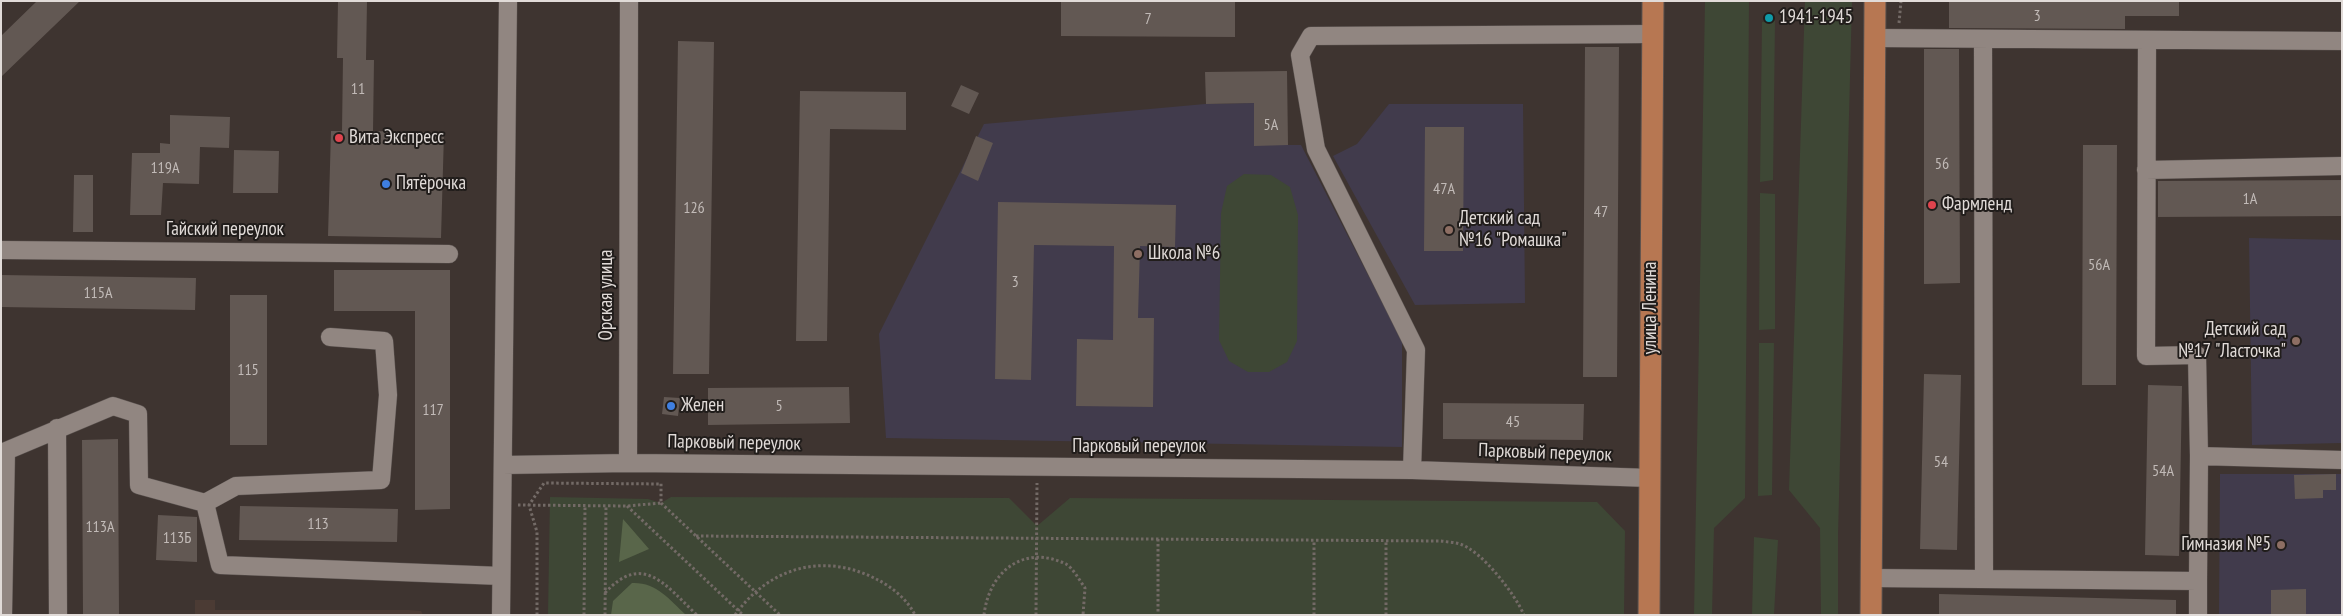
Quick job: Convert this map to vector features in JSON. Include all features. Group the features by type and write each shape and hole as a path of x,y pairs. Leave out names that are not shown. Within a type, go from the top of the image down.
{"main road":[{"name":"улица Ленина","path":"1650,615 1654,1"},
{"path":"1871,615 1875,1"}],"street":[{"path":"501,615 508,1"},
{"name":"Орская улица","path":"628,463 629,1"},
{"path":"1412,470 1416,350 1316,149 1300,55 1311,36 1653,34"},
{"path":"1875,38 2342,41"},
{"path":"1983,39 1984,579"},
{"path":"2147,40 2146,356 2197,355 2199,456 2198,615"},
{"path":"2146,170 2342,166"},
{"name":"Гайский переулок","path":"1,250 449,254"},
{"path":"3,615 6,450 113,406 138,414 139,485 205,503 236,486 381,480 388,395 384,341 330,337"},
{"path":"57,428 58,615"},
{"path":"2199,456 2342,460"},
{"path":"503,465 628,463"},
{"name":"Парковый переулок","path":"628,463 1412,470 1650,478"},
{"path":"205,503 220,565 501,576"},
{"path":"1872,578 2198,581"}],"path":[{"path":"661,504 662,464"},
{"path":"1036,615 1037,467"},
{"path":"529,505 544,483 661,484"},
{"path":"502,504 586,506 661,504 780,615"},
{"path":"529,505 537,532 537,615"},
{"path":"584,615 586,506"},
{"path":"605,615 606,506"},
{"path":"627,506 743,615"},
{"path":"696,536 1314,540 1460,544 1475,553 1497,575 1524,615"},
{"path":"1158,539 1158,615"},
{"path":"1314,540 1314,615"},
{"path":"1386,541 1386,615"},
{"path":"984,615 986,603 997,578 1016,562 1036,556 1067,565 1085,588 1083,615"},
{"path":"735,615 755,591 789,571 823,564 857,569 889,586 915,615"},
{"path":"605,594 617,580 627,575 654,576 697,615"}],"shaded area":[{"name":"Школа №6","path":"1254,103 1255,145 1301,145 1402,341 1402,447 886,438 879,334 984,124 1205,104"},
{"name":"Детский сад №16 \"Ромашка\"","path":"1389,104 1523,104 1525,303 1415,305 1333,156 1357,144"},
{"name":"Детский сад №17 \"Ласточка\"","path":"2249,238 2342,240 2342,443 2252,445"},
{"name":"Гимназия №5","path":"2220,474 2342,474 2342,615 2219,615"},
{"path":"195,600 215,600 215,610 409,610 421,611 423,615 195,615"}],"green space":[{"path":"1705,1 1749,1 1745,498 1714,528 1712,615 1694,615"},
{"path":"1805,1 1852,1 1838,535 1838,615 1821,615 1820,528 1789,490"},
{"path":"1775,21 1773,180 1760,182 1762,22"},
{"path":"1244,174 1271,175 1290,187 1298,215 1297,341 1287,362 1269,372 1248,372 1229,361 1219,340 1221,213 1227,186"},
{"path":"1760,193 1775,194 1775,329 1759,330"},
{"path":"1759,343 1774,343 1772,495 1758,496"},
{"path":"550,497 648,499 661,503 671,497 1009,498 1037,526 1070,498 1597,502 1625,531 1624,615 548,615"},
{"path":"623,519 649,549 619,562"},
{"path":"1754,537 1778,540 1774,615 1752,615"},
{"path":"632,583 641,583 655,588 686,615 611,615 613,601"}],"building":[{"path":"37,1 80,1 1,77 1,36"},
{"name":"Пятёрочка","path":"338,1 367,1 366,60 374,60 373,131 444,133 441,238 328,236 331,131 342,131 343,58 337,58"},
{"path":"1061,1 1235,2 1235,37 1061,36"},
{"path":"1949,1 2179,1 2179,16 2125,16 2125,29 1949,28"},
{"path":"678,41 714,42 709,374 673,374"},
{"path":"1585,47 1619,47 1617,377 1583,377"},
{"path":"1924,49 1959,49 1960,283 1924,284"},
{"path":"1287,71 1288,145 1254,146 1254,103 1206,104 1205,72"},
{"path":"961,85 979,93 969,114 951,106"},
{"path":"800,91 906,92 906,130 830,129 827,341 796,341"},
{"path":"170,115 230,117 229,148 200,147 199,184 163,183 161,215 130,215 132,153 160,153 160,143 170,144"},
{"path":"1425,127 1464,127 1463,251 1424,251"},
{"path":"976,136 993,143 978,181 961,173"},
{"path":"2083,145 2117,145 2116,385 2082,385"},
{"path":"234,150 279,151 278,193 233,193"},
{"path":"74,175 93,175 93,232 73,232"},
{"path":"2342,180 2342,216 2158,217 2158,181"},
{"path":"998,202 1176,205 1175,247 1140,246 1138,318 1154,318 1153,407 1076,406 1077,339 1113,340 1114,246 1034,245 1031,380 995,379"},
{"path":"334,270 450,270 450,509 415,510 415,311 334,311"},
{"path":"1,275 196,278 195,310 1,307"},
{"path":"230,295 267,295 267,445 230,445"},
{"path":"1924,374 1961,375 1957,550 1920,549"},
{"path":"2148,385 2182,386 2179,556 2145,555"},
{"path":"849,387 850,423 708,425 708,388"},
{"name":"Желен","path":"664,397 680,398 678,416 662,414"},
{"path":"1443,403 1584,404 1583,440 1443,439"},
{"path":"118,439 119,615 83,615 82,440"},
{"path":"2336,474 2336,490 2323,490 2323,498 2295,499 2294,475"},
{"path":"240,506 398,509 397,542 239,540"},
{"path":"158,515 197,517 197,562 156,560"},
{"path":"2306,589 2306,615 2271,615 2271,590"},
{"path":"1939,594 2176,600 2176,615 1939,615"}],"place":[{"name":"1941-1945","path":"1769,18"},
{"name":"Вита Экспресс","path":"339,138"},
{"name":"Пятёрочка","path":"386,184"},
{"name":"Фармленд","path":"1932,205"},
{"name":"Детский сад №16 \"Ромашка\"","path":"1449,230"},
{"name":"Школа №6","path":"1138,254"},
{"name":"Детский сад №17 \"Ласточка\"","path":"2296,341"},
{"name":"Желен","path":"671,406"},
{"name":"Гимназия №5","path":"2281,545"}]}
